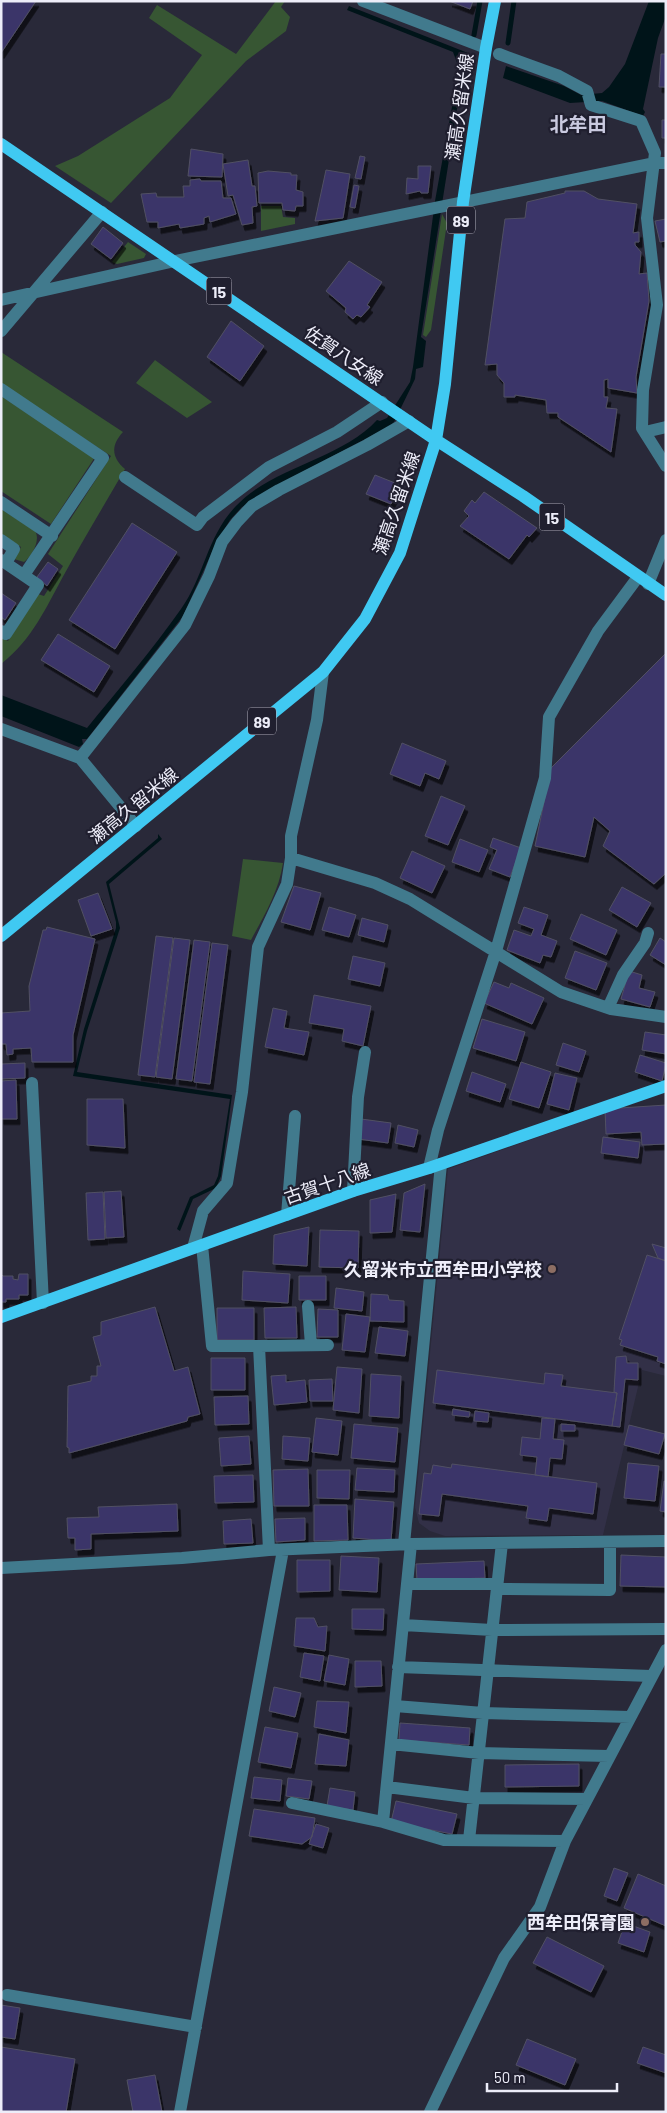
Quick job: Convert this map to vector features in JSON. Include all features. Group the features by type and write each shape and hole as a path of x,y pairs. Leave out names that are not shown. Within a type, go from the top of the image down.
{"main road":[{"name":"瀬高久留米線","path":"1,936 323,672 365,619 400,553 436,440 445,384 463,202 495,1"},
{"name":"佐賀八女線","path":"1,144 436,440 523,496 666,595"},
{"name":"古賀十八線","path":"1,1317 353,1191 435,1166 666,1086"}],"street":[{"path":"363,1 486,48"},
{"path":"499,54 558,76 587,91 591,105 641,121 661,163 647,218 657,305 642,390 642,428 666,466"},
{"path":"1,300 175,261 661,163"},
{"path":"1,331 102,212"},
{"path":"1,389 104,458 24,575"},
{"path":"125,477 197,525 203,517 269,467 337,432 382,402"},
{"path":"80,758 185,625 209,576 222,542 252,506 409,421"},
{"path":"645,432 666,427"},
{"path":"1,502 52,536"},
{"path":"1,540 14,549 4,562 38,584 6,634 1,631"},
{"path":"383,1822 407,1584 408,1544 438,1130 496,951 545,778 549,717 598,631 643,580 666,540"},
{"path":"323,672 317,720 291,836 291,858 287,884 258,947 242,1092 227,1183 204,1211 198,1247 212,1346 328,1345"},
{"path":"1,729 80,758 136,826"},
{"path":"291,858 375,883 410,899 561,992 608,1008 666,1017"},
{"path":"608,1008 623,975 645,943 648,932"},
{"path":"353,1191 358,1097 365,1052"},
{"path":"32,1082 44,1303"},
{"path":"287,1215 295,1116"},
{"path":"308,1306 311,1345"},
{"path":"259,1346 269,1550"},
{"path":"1,1568 269,1550 408,1544 666,1541"},
{"path":"407,1584 610,1590 610,1542"},
{"path":"469,1840 502,1543"},
{"path":"180,2112 283,1550"},
{"path":"403,1625 492,1630 666,1629"},
{"path":"430,2112 504,1958 540,1907 565,1841 666,1650"},
{"path":"398,1668 651,1676"},
{"path":"395,1706 483,1713 630,1717"},
{"path":"391,1744 479,1753 609,1756"},
{"path":"386,1787 474,1798 587,1799"},
{"path":"292,1804 383,1822 444,1840 565,1841"},
{"path":"7,1995 196,2027"}],"shaded area":[{"path":"649,1 666,1 666,16 658,38 643,116 602,101 570,103 503,78 506,66 564,86 581,95 602,93 609,87 625,64"},
{"path":"349,6 473,55 472,60 463,71 421,337 426,341 423,367 416,369 415,379 394,422 390,426 283,482 242,507 230,520 216,543 183,616 87,739 82,739 83,744 79,747 1,716 1,695 87,728 181,609 189,597 218,530 236,506 251,492 269,481 345,445 362,434 377,420 380,421 387,418 410,382 435,201 459,68 453,52 347,10"},
{"path":"158,834 162,839 109,884 120,928 87,1031 77,1072 232,1095 221,1176 216,1188 193,1199 180,1231 177,1229 190,1197 214,1185 218,1176 230,1099 73,1076 84,1029 116,928 106,882 158,838"},
{"name":"久留米市立西牟田小学校","path":"609,1112 610,1136 666,1142 666,1376 642,1370 603,1535 445,1536 430,1531 419,1523 415,1507 448,1169"}],"green space":[{"path":"276,1 285,1 281,7 290,17 286,31 246,61 111,203 55,166 78,156 170,98 202,55 149,18 157,5 236,54"},
{"path":"261,206 281,206 283,217 295,218 295,224 261,231"},
{"path":"442,214 447,223 431,330 426,337 423,335"},
{"path":"128,242 146,254 144,258 117,264 112,262"},
{"path":"1,352 123,432 116,442 114,451 117,460 125,469 38,622 22,644 1,664 1,637 8,641 38,594 44,596 63,566 48,554 111,456 1,384"},
{"path":"155,360 212,402 187,418 136,383"},
{"path":"1,396 95,457 51,524 1,491"},
{"path":"1,509 35,531 37,535 35,548 24,562 14,559 21,547 1,534"},
{"path":"243,859 283,863 275,893 251,940 232,936"}],"building":[{"path":"1,1 36,1 1,53"},
{"path":"449,1 473,1 470,9"},
{"path":"661,54 666,54 666,87 659,87"},
{"path":"662,120 666,120 666,138 662,138"},
{"path":"191,149 223,154 222,177 188,176"},
{"path":"360,156 365,157 361,179 355,178"},
{"path":"248,160 252,186 255,186 257,206 252,207 253,223 242,225 233,195 228,196 223,164"},
{"path":"418,166 431,166 428,193 421,193 420,191 406,194 407,178 418,179"},
{"path":"326,170 350,174 343,218 315,221"},
{"path":"268,171 297,175 296,190 303,192 303,206 296,206 295,211 283,210 282,203 259,203 258,173"},
{"path":"200,179 201,181 221,181 223,198 231,198 236,214 210,222 209,216 204,218 204,224 180,228 179,224 158,228 158,222 147,222 141,194 156,193 157,197 184,197 183,186 190,186 190,180"},
{"path":"354,185 359,186 355,208 350,207"},
{"path":"565,191 584,191 598,199 637,204 633,233 639,232 639,242 635,242 635,245 641,252 639,274 647,273 649,301 636,377 637,393 608,388 608,379 604,380 604,397 608,397 606,408 617,409 611,452 558,417 558,413 547,413 546,400 515,395 515,397 504,397 504,383 497,375 497,364 485,365 505,219 525,218 527,202 565,193"},
{"path":"666,219 666,241 660,242 655,221"},
{"path":"103,227 123,243 111,259 91,244"},
{"path":"349,261 382,282 367,305 370,307 361,317 357,315 353,319 345,312 346,308 326,291"},
{"path":"231,321 264,346 240,381 207,357"},
{"path":"375,475 400,485 391,504 366,494"},
{"path":"484,492 537,528 529,537 527,535 509,559 460,526 469,516 464,511 472,500 475,503"},
{"path":"132,523 177,552 115,649 69,620"},
{"path":"48,562 58,569 47,586 37,577"},
{"path":"1,593 16,603 5,620 1,617"},
{"path":"58,634 110,666 94,692 41,660"},
{"path":"666,653 666,873 654,884 603,846 610,831 594,817 585,857 535,846 551,768"},
{"path":"402,743 446,761 439,779 425,773 420,786 390,774"},
{"path":"441,796 465,806 448,845 425,836"},
{"path":"493,838 521,848 510,877 489,869 497,850 490,847"},
{"path":"460,839 488,850 479,872 452,862"},
{"path":"412,851 445,866 432,893 400,878"},
{"path":"294,886 321,893 310,930 281,922"},
{"path":"622,887 651,903 637,927 609,910"},
{"path":"98,893 112,929 91,936 78,900"},
{"path":"329,907 356,915 349,937 322,930"},
{"path":"524,907 548,915 541,935 557,941 551,957 543,955 540,963 507,950 514,930 531,936 534,929 518,923"},
{"path":"581,914 617,930 606,955 570,939"},
{"path":"362,918 388,925 384,942 358,935"},
{"path":"47,927 95,939 73,1035 73,1062 32,1062 31,1048 13,1049 13,1054 7,1055 6,1044 1,1044 1,1013 30,1011 29,986 43,930 46,930"},
{"path":"156,936 173,938 155,1077 138,1075"},
{"path":"174,938 190,940 172,1079 156,1077"},
{"path":"660,938 666,942 666,965 650,955"},
{"path":"194,940 210,942 192,1081 176,1079"},
{"path":"212,943 228,945 210,1084 194,1082"},
{"path":"575,951 607,963 596,990 565,978"},
{"path":"353,956 385,963 380,986 348,979"},
{"path":"629,971 642,975 639,988 655,992 650,1007 621,999"},
{"path":"494,982 509,988 511,983 544,998 532,1024 484,1003"},
{"path":"314,995 371,1006 363,1046 342,1041 344,1029 309,1023"},
{"path":"273,1008 287,1011 284,1028 309,1032 304,1055 265,1047"},
{"path":"482,1019 525,1032 516,1061 473,1048"},
{"path":"645,1032 666,1035 666,1054 642,1050"},
{"path":"563,1043 586,1051 579,1072 556,1065"},
{"path":"640,1055 666,1063 662,1081 635,1072"},
{"path":"521,1062 551,1072 539,1108 509,1099"},
{"path":"25,1063 25,1078 1,1079 1,1064"},
{"path":"472,1072 506,1084 500,1102 466,1091"},
{"path":"555,1073 577,1078 569,1110 547,1104"},
{"path":"16,1080 17,1119 1,1119 1,1081"},
{"path":"87,1099 123,1099 125,1148 87,1145"},
{"path":"666,1105 666,1144 642,1145 641,1132 606,1134 605,1109"},
{"path":"361,1119 391,1123 388,1143 358,1139"},
{"path":"398,1125 418,1130 414,1147 395,1143"},
{"path":"603,1137 640,1142 638,1158 601,1153"},
{"path":"425,1184 420,1232 400,1230 404,1193"},
{"path":"121,1191 124,1237 106,1238 104,1192"},
{"path":"103,1192 105,1239 88,1240 86,1193"},
{"path":"396,1194 392,1232 370,1233 370,1200"},
{"path":"309,1227 307,1266 273,1264 274,1235"},
{"path":"320,1230 359,1231 358,1268 319,1267"},
{"path":"652,1244 666,1248 666,1261 658,1258"},
{"path":"647,1255 666,1261 666,1364 657,1361 658,1357 620,1345 622,1340 619,1339"},
{"path":"243,1271 290,1274 288,1303 242,1300"},
{"path":"1,1274 3,1276 13,1276 13,1279 18,1280 19,1274 28,1274 28,1295 19,1295 19,1299 6,1299 6,1302 1,1302"},
{"path":"299,1276 326,1276 326,1300 299,1300"},
{"path":"336,1288 364,1292 362,1311 334,1308"},
{"path":"371,1294 388,1295 389,1300 404,1301 404,1322 370,1321"},
{"path":"155,1307 174,1371 188,1367 200,1414 188,1417 187,1421 69,1453 69,1448 67,1447 68,1386 91,1381 91,1376 97,1376 97,1366 101,1366 93,1337 101,1335 101,1322"},
{"path":"296,1307 297,1338 265,1338 264,1308"},
{"path":"217,1308 254,1308 254,1340 217,1340"},
{"path":"318,1309 338,1310 338,1337 317,1337"},
{"path":"346,1314 370,1317 365,1352 342,1350"},
{"path":"379,1327 408,1331 405,1356 375,1353"},
{"path":"626,1356 627,1363 638,1363 638,1380 625,1379 620,1427 612,1426 617,1393 614,1392 616,1357"},
{"path":"211,1358 245,1358 245,1390 211,1390"},
{"path":"337,1367 362,1369 359,1413 333,1410"},
{"path":"437,1370 544,1384 545,1373 563,1375 561,1386 617,1393 612,1426 433,1403"},
{"path":"371,1374 401,1376 399,1418 369,1416"},
{"path":"286,1375 286,1382 305,1380 307,1402 274,1405 271,1376"},
{"path":"332,1379 333,1401 310,1401 309,1380"},
{"path":"248,1396 249,1424 215,1425 214,1397"},
{"path":"453,1409 470,1412 469,1417 452,1415"},
{"path":"475,1411 489,1413 488,1422 474,1421"},
{"path":"316,1418 342,1421 338,1455 312,1452"},
{"path":"542,1418 555,1419 553,1439 564,1440 562,1459 550,1458 548,1477 535,1475 537,1457 520,1455 522,1437 540,1439"},
{"path":"354,1424 398,1428 395,1462 351,1458"},
{"path":"561,1424 575,1425 575,1431 561,1431"},
{"path":"629,1425 665,1434 659,1454 624,1445"},
{"path":"249,1436 251,1464 221,1466 219,1438"},
{"path":"283,1436 310,1438 308,1461 282,1459"},
{"path":"628,1463 659,1466 655,1501 624,1498"},
{"path":"452,1464 597,1483 593,1514 549,1508 547,1521 526,1518 528,1506 442,1494 439,1516 419,1514 424,1473 431,1474 433,1465 451,1468"},
{"path":"357,1468 395,1470 394,1492 355,1490"},
{"path":"308,1469 309,1506 274,1506 273,1470"},
{"path":"317,1470 350,1470 349,1499 317,1498"},
{"path":"253,1475 254,1502 215,1503 214,1476"},
{"path":"664,1481 666,1482 666,1512 660,1511"},
{"path":"355,1499 394,1502 391,1541 353,1538"},
{"path":"177,1504 178,1531 91,1534 91,1549 75,1550 75,1538 68,1538 67,1518 99,1517 98,1507"},
{"path":"314,1505 347,1505 348,1540 314,1541"},
{"path":"305,1518 305,1540 276,1542 275,1519"},
{"path":"251,1519 253,1543 224,1544 223,1521"},
{"path":"621,1555 666,1557 666,1587 620,1586"},
{"path":"341,1556 379,1558 377,1592 339,1590"},
{"path":"297,1560 330,1560 330,1591 297,1592"},
{"path":"484,1561 485,1578 417,1580 416,1564"},
{"path":"352,1609 384,1609 383,1630 352,1629"},
{"path":"296,1618 314,1618 318,1627 327,1626 325,1651 294,1646"},
{"path":"304,1653 324,1656 320,1681 300,1677"},
{"path":"329,1655 349,1659 345,1685 324,1681"},
{"path":"355,1661 381,1661 382,1686 355,1687"},
{"path":"274,1687 301,1693 295,1717 269,1711"},
{"path":"317,1701 349,1702 346,1733 314,1727"},
{"path":"400,1723 470,1728 469,1745 399,1740"},
{"path":"265,1727 298,1733 291,1768 258,1762"},
{"path":"319,1734 349,1740 346,1766 315,1764"},
{"path":"579,1764 579,1786 505,1787 505,1765"},
{"path":"254,1777 282,1780 280,1801 251,1798"},
{"path":"288,1778 312,1781 309,1799 286,1796"},
{"path":"330,1788 355,1792 353,1810 327,1806"},
{"path":"396,1801 457,1814 452,1834 391,1822"},
{"path":"254,1809 315,1818 312,1837 302,1844 249,1836"},
{"path":"316,1824 329,1828 323,1848 309,1844"},
{"path":"614,1868 628,1873 617,1901 604,1896"},
{"path":"638,1874 666,1886 666,1926 624,1908"},
{"path":"625,1923 650,1932 644,1952 618,1943"},
{"path":"547,1937 604,1966 591,1992 533,1963"},
{"path":"1,2005 20,2008 15,2039 1,2037"},
{"path":"527,2039 576,2059 565,2085 516,2065"},
{"path":"1,2047 75,2059 66,2112 1,2112"},
{"path":"643,2047 666,2055 666,2073 637,2063"},
{"path":"155,2075 162,2112 133,2112 127,2080"}],"waterway":[{"path":"474,35 480,1"},
{"path":"508,43 514,1"}],"place":[{"name":"久留米市立西牟田小学校","path":"552,1269"},
{"name":"西牟田保育園","path":"645,1922"}],"district":[{"name":"北牟田","path":"578,123"}]}
